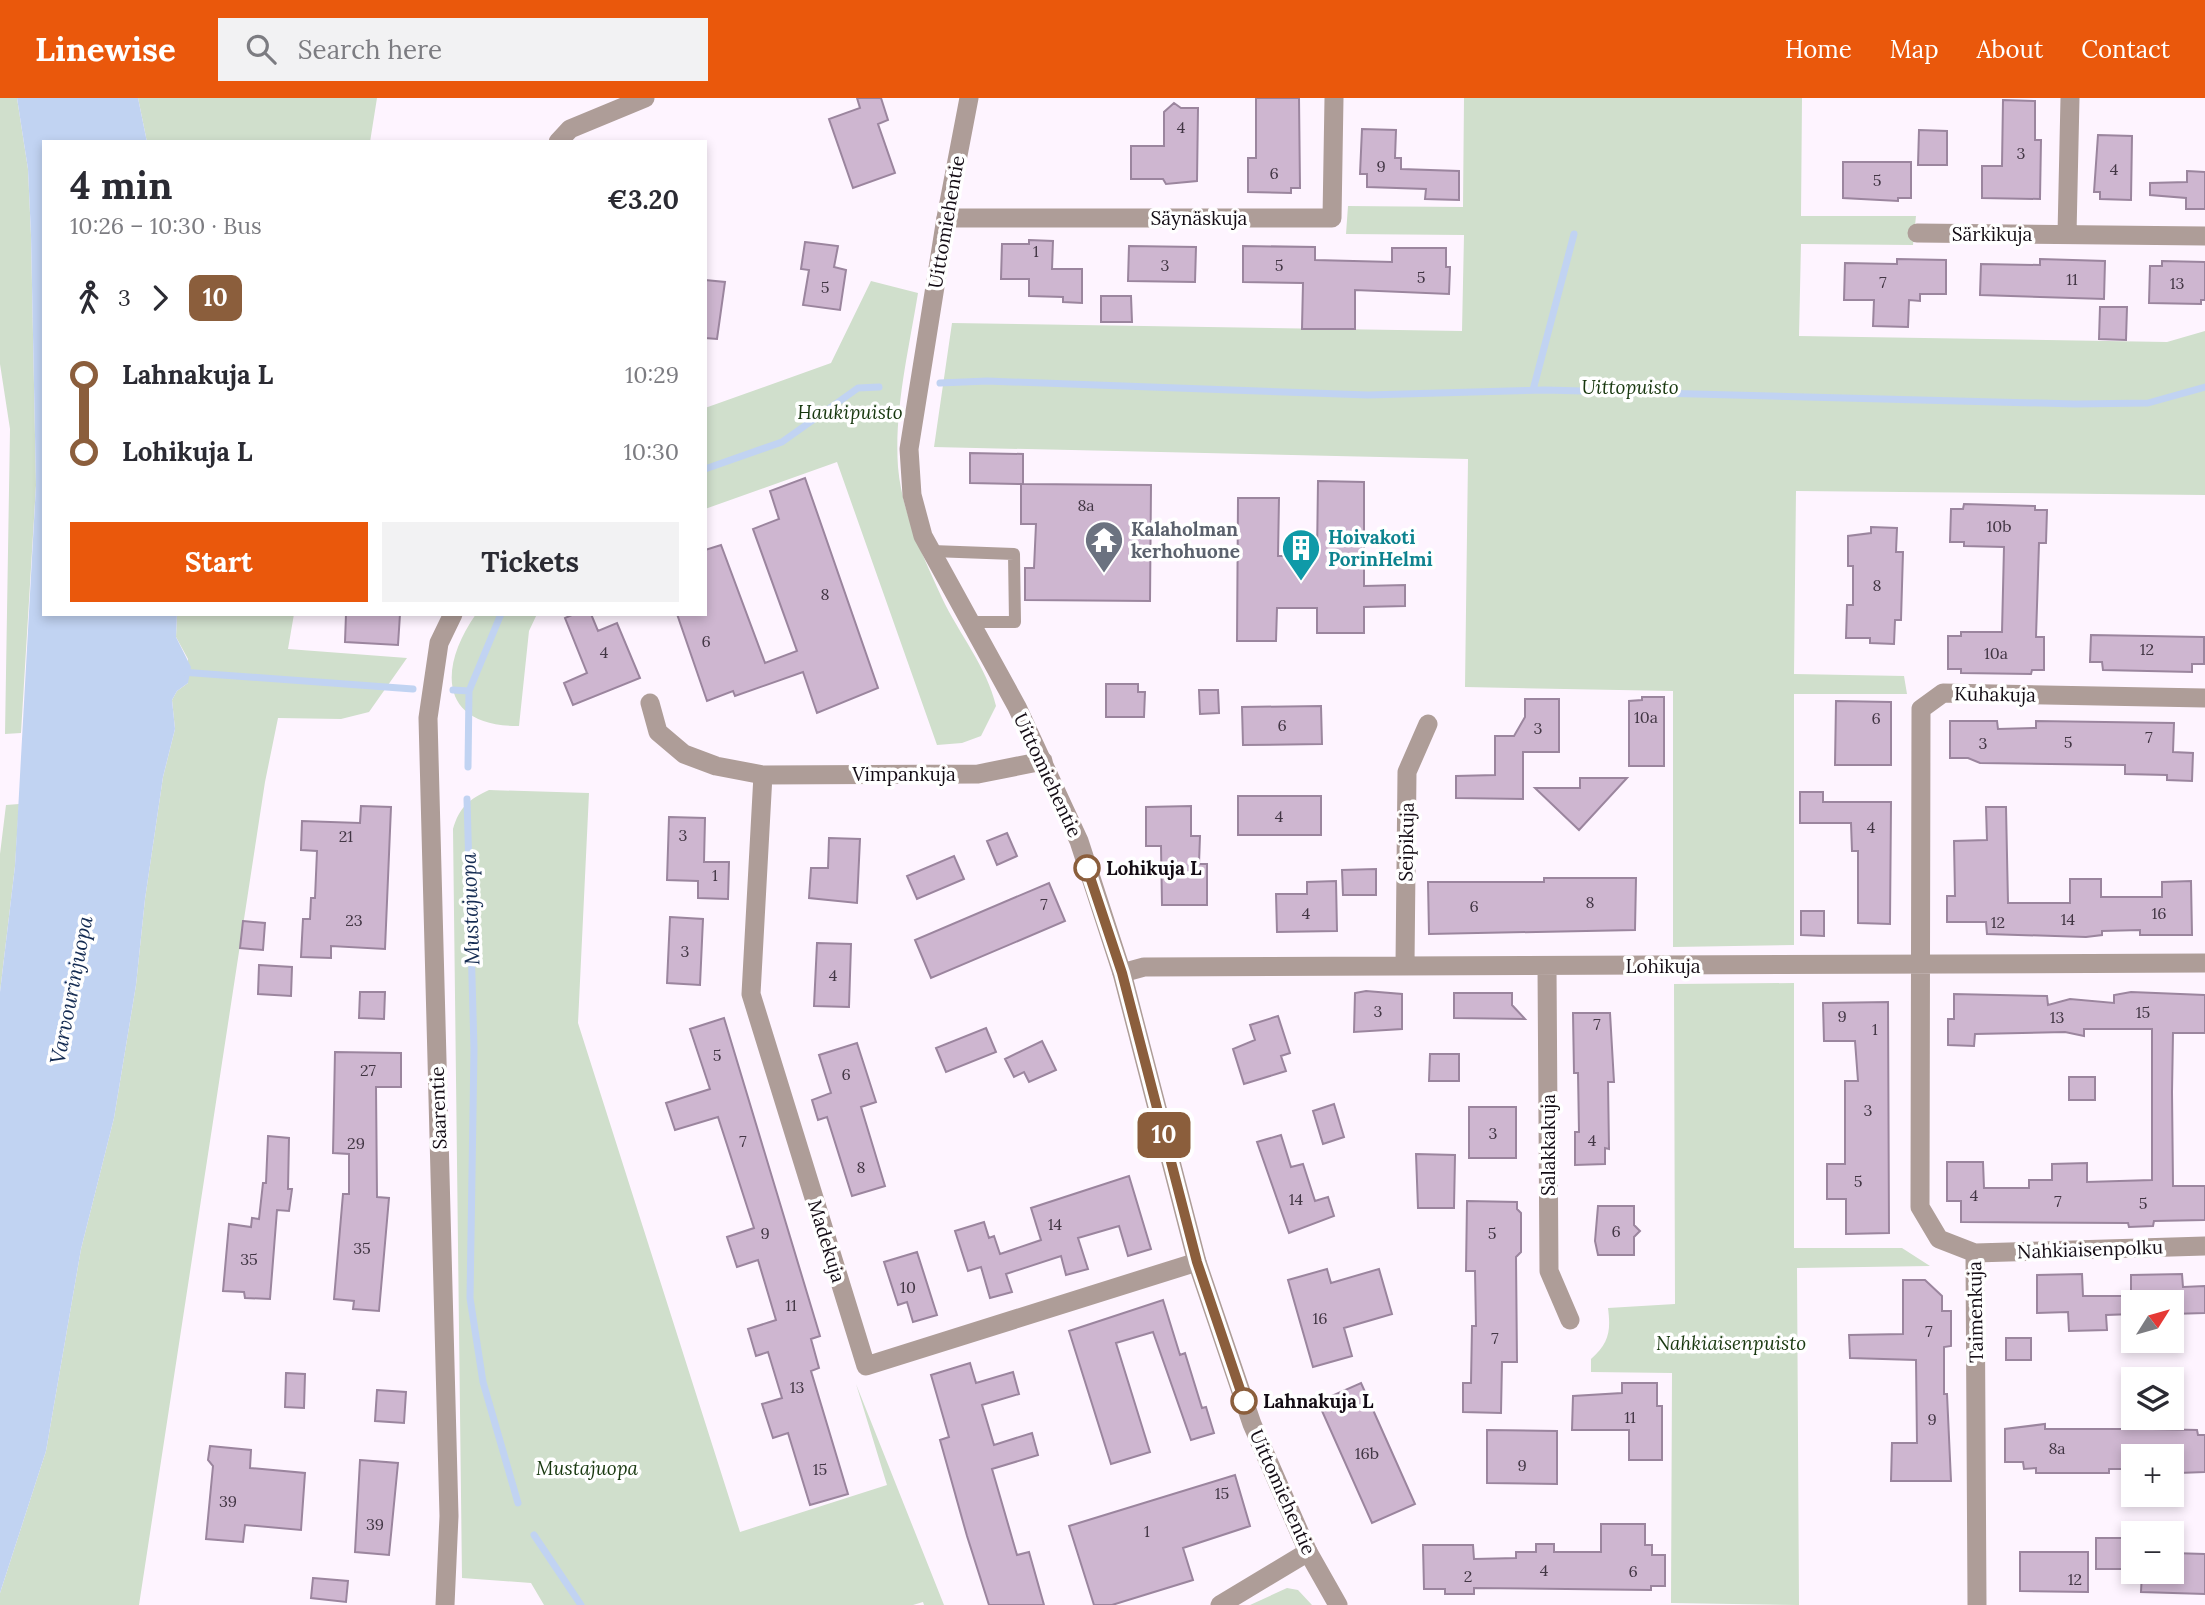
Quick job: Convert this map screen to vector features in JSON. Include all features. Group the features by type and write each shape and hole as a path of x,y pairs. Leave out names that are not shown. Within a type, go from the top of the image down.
{"street":[{"path":"560,140 570,129 645,98"},
{"name":"Uittomiehentie","path":"969,98 946,218 909,449 912,495 923,536 1043,761 1079,841 1122,973 1197,1262 1252,1424 1308,1552 1338,1605"},
{"name":"Säynäskuja","path":"946,218 1332,218 1334,98"},
{"path":"2067,234 2070,98"},
{"name":"Särkikuja","path":"1917,233 2205,236"},
{"name":"Saarentie","path":"445,1605 449,1516 428,718 439,643 452,616"},
{"name":"Kuhakuja","path":"1920,965 1921,709 1943,693 2205,698"},
{"name":"Vimpankuja","path":"650,703 659,732 684,754 716,766 763,775 978,774 1043,761"},
{"name":"Seipikuja","path":"1405,964 1407,772 1429,724"},
{"name":"Madekuja","path":"763,775 751,994 866,1366 1197,1262"},
{"name":"Lohikuja","path":"1122,973 1144,967 1405,964 1547,966 2205,963"},
{"name":"Taimenkuja","path":"1920,965 1920,1208 1939,1239 1975,1253 1977,1605"},
{"name":"Salakkakuja","path":"1547,966 1549,1271 1570,1320"},
{"name":"Nahkiaisenpolku","path":"1975,1253 2205,1246"},
{"path":"1220,1605 1308,1552"}],"lane":[{"path":"932,551 1014,554 1015,622 970,622"}],"green space":[{"path":"0,98 17,98 28,169 36,485 21,733 5,734 10,429 0,364"},
{"path":"138,98 377,98 370,140 147,140"},
{"name":"Uittopuisto","path":"1464,98 1802,98 1801,216 1916,216 1913,245 1801,244 1799,336 2167,342 2205,331 2205,495 1796,491 1794,674 1904,676 1907,694 1794,694 1794,945 1673,947 1673,691 1465,687 1468,459 934,447 952,323 1462,331 1464,235 1346,234 1348,206 1463,207"},
{"name":"Haukipuisto","path":"871,281 918,293 900,402 897,445 900,484 914,534 928,566 992,692 996,706 981,736 962,743 937,745 837,462 707,508 707,407 831,363"},
{"path":"177,616 294,616 288,649 407,658 369,712 341,719 278,718 265,782 139,1605 0,1605 0,1593 46,1451 81,1249 114,1118 136,985 145,899 163,777 175,729 172,700 177,691 188,683 188,659 176,637"},
{"path":"475,616 536,616 529,631 519,726 493,724 473,717 460,705 453,691 452,673 455,654"},
{"name":"Mustajuopa","path":"489,790 589,793 578,1023 740,1532 887,1485 856,1384 944,1605 924,1605 923,1602 913,1605 544,1605 531,1583 462,1578 453,829 458,815 466,805"},
{"path":"19,804 15,866 0,992 0,854 6,805"},
{"name":"Nahkiaisenpuisto","path":"1794,983 1794,1248 1902,1248 1930,1266 1797,1268 1799,1605 1671,1603 1672,1373 1591,1372 1591,1359 1602,1348 1607,1336 1608,1308 1675,1304 1674,984"},
{"path":"1287,1588 1298,1590 1312,1605 1250,1605"}],"water":[{"name":"Varvourinjuopa","path":"17,98 138,98 147,140 42,140 42,616 177,616 176,637 191,667 188,683 177,691 172,700 175,729 163,777 145,899 136,985 114,1118 81,1249 46,1451 0,1593 0,992 15,866 36,485 28,169"}],"building":[{"path":"857,98 881,98 888,120 878,124 895,173 853,188 829,119 860,108"},
{"path":"1256,98 1299,98 1300,188 1291,188 1291,193 1248,192 1248,158 1256,158"},
{"path":"2003,100 2035,101 2035,140 2041,140 2040,199 1982,198 1982,166 2002,166"},
{"path":"1174,103 1181,108 1198,108 1197,181 1166,184 1163,179 1131,179 1131,146 1164,146 1164,112"},
{"path":"1362,129 1396,130 1395,158 1401,158 1401,169 1459,171 1459,200 1425,199 1426,189 1367,187 1367,174 1360,174"},
{"path":"1919,130 1947,131 1947,165 1918,165"},
{"path":"2098,135 2132,136 2131,200 2100,199 2100,192 2094,192"},
{"path":"1843,162 1911,162 1911,198 1898,198 1898,201 1843,198"},
{"path":"2187,171 2205,172 2205,209 2186,209 2186,198 2150,195 2150,183 2187,182"},
{"path":"1029,240 1053,241 1052,269 1082,269 1082,303 1063,302 1063,297 1029,296 1029,279 1001,279 1002,244 1029,244"},
{"path":"805,242 838,246 834,267 846,270 840,310 803,305 809,270 801,269"},
{"path":"1129,246 1196,247 1195,282 1128,281"},
{"path":"1243,246 1315,247 1315,260 1392,262 1392,248 1446,248 1446,267 1450,267 1449,294 1355,290 1355,329 1302,329 1303,283 1243,282"},
{"path":"1897,259 1946,260 1946,294 1920,294 1920,301 1909,300 1908,327 1873,326 1874,300 1844,300 1845,263 1897,264"},
{"path":"2040,259 2105,261 2104,299 1980,295 1981,264 2040,265"},
{"path":"2162,261 2205,262 2205,300 2201,300 2201,304 2149,303 2150,266 2162,266"},
{"path":"707,280 725,282 717,339 707,338"},
{"path":"1101,296 1131,296 1132,322 1101,322"},
{"path":"2100,307 2127,307 2126,340 2099,339"},
{"path":"970,453 1023,454 1023,484 1151,485 1150,601 1025,600 1025,568 1034,568 1036,524 1021,524 1021,484 970,483"},
{"path":"805,478 878,688 817,713 803,672 735,696 733,691 707,701 678,616 707,616 707,549 721,545 765,663 797,651 753,529 779,519 770,491"},
{"name":"Hoivakoti PorinHelmi","path":"1318,481 1364,482 1364,586 1405,585 1405,606 1364,607 1364,633 1317,633 1317,608 1277,608 1276,641 1237,641 1238,498 1279,498 1278,556 1317,556"},
{"path":"1964,504 2035,506 2035,510 2047,510 2046,543 2039,543 2036,637 2044,637 2044,670 2032,670 2031,674 1961,673 1961,669 1948,669 1948,636 1961,636 1961,632 2002,632 2004,547 1964,546 1964,542 1950,542 1951,509 1963,509"},
{"path":"1871,527 1897,528 1896,552 1903,552 1901,620 1895,620 1894,644 1870,643 1870,638 1846,638 1847,605 1853,605 1853,566 1848,566 1848,536 1871,533"},
{"path":"346,616 400,616 398,645 345,642"},
{"path":"592,616 598,631 617,623 640,678 573,705 564,683 587,673 565,618"},
{"path":"2091,635 2204,637 2204,664 2192,664 2192,672 2103,670 2102,662 2090,662"},
{"path":"1106,684 1138,684 1138,692 1145,692 1144,717 1106,717"},
{"path":"1199,690 1218,690 1219,713 1200,714"},
{"path":"1642,697 1664,697 1664,766 1629,766 1629,701 1642,700"},
{"path":"1525,699 1559,699 1559,752 1523,752 1523,799 1456,798 1456,776 1495,775 1495,736 1514,736 1525,717"},
{"path":"1836,701 1891,702 1891,765 1835,765"},
{"path":"1321,706 1322,744 1243,745 1242,707"},
{"path":"1950,721 1997,721 1998,729 2036,728 2036,721 2174,723 2173,752 2193,753 2192,781 2167,780 2167,775 2125,774 2125,765 1980,763 1968,758 1950,758"},
{"path":"1580,778 1627,778 1579,830 1535,788 1580,788"},
{"path":"1800,792 1823,792 1823,802 1891,802 1890,924 1858,923 1858,851 1852,851 1851,823 1800,823"},
{"path":"1238,796 1321,796 1321,835 1238,835"},
{"path":"361,806 391,807 385,949 331,946 331,958 301,957 303,919 310,919 311,898 315,898 317,851 301,850 302,821 360,823"},
{"path":"1191,806 1191,836 1200,836 1199,864 1207,864 1207,905 1162,905 1161,846 1146,846 1146,807"},
{"path":"1986,807 2006,807 2008,903 2070,903 2070,879 2101,879 2101,897 2162,897 2162,882 2191,881 2192,935 2140,935 2140,930 2102,931 2102,935 2086,937 1987,934 1986,922 1947,922 1947,896 1955,896 1954,841 1987,840"},
{"path":"669,817 705,818 704,862 729,862 728,899 698,898 698,881 667,880"},
{"path":"1007,833 1017,856 997,865 987,841"},
{"path":"829,838 860,839 857,903 809,898 811,868 828,868"},
{"path":"954,856 964,879 917,899 907,876"},
{"path":"1376,869 1376,895 1343,895 1342,870"},
{"path":"1544,878 1636,878 1635,930 1429,934 1428,882 1544,882"},
{"path":"1336,881 1337,931 1277,932 1276,894 1307,894 1307,882"},
{"path":"1049,883 1065,921 931,978 915,940"},
{"path":"1801,911 1824,911 1824,936 1801,935"},
{"path":"670,917 703,919 700,985 667,983"},
{"path":"243,921 265,923 263,950 240,948"},
{"path":"817,943 851,944 849,1007 814,1006"},
{"path":"259,965 292,967 291,996 258,994"},
{"path":"1366,991 1402,994 1402,1029 1354,1032 1355,993"},
{"path":"360,992 385,992 384,1019 359,1018"},
{"path":"2131,992 2205,995 2205,1033 2173,1033 2172,1092 2173,1186 2205,1186 2205,1220 2154,1221 2153,1226 2129,1227 2128,1223 1961,1222 1961,1201 1947,1201 1947,1162 1983,1162 1984,1188 2029,1188 2029,1180 2052,1180 2052,1164 2087,1163 2087,1182 2152,1180 2152,1029 2084,1029 2084,1036 2065,1032 1975,1034 1974,1046 1948,1045 1948,1019 1954,1019 1954,994 2047,996 2048,1005 2070,999 2114,1003 2114,995"},
{"path":"1454,993 1512,993 1512,1005 1525,1019 1454,1018"},
{"path":"1888,1002 1889,1233 1846,1234 1846,1199 1827,1199 1827,1164 1845,1164 1845,1081 1858,1081 1855,1041 1824,1041 1823,1003"},
{"path":"1573,1013 1610,1013 1614,1082 1608,1082 1609,1149 1605,1148 1605,1164 1575,1165 1575,1132 1579,1132"},
{"path":"1278,1016 1290,1053 1281,1056 1286,1071 1244,1084 1233,1049 1255,1040 1250,1025"},
{"path":"724,1018 820,1336 811,1339 819,1368 811,1371 848,1494 810,1505 788,1433 773,1438 762,1404 782,1398 768,1352 756,1356 748,1329 776,1320 758,1260 737,1267 727,1237 754,1228 718,1117 675,1130 666,1103 710,1089 690,1029"},
{"path":"986,1028 996,1052 946,1072 936,1048"},
{"path":"1042,1041 1056,1070 1029,1082 1024,1072 1014,1077 1005,1059"},
{"path":"857,1043 876,1102 861,1107 885,1186 852,1196 827,1117 818,1120 812,1100 831,1093 819,1055"},
{"path":"335,1052 401,1053 401,1087 376,1087 377,1197 389,1198 379,1311 353,1309 354,1301 334,1299 343,1194 349,1194 349,1154 333,1153"},
{"path":"1430,1054 1459,1054 1459,1081 1429,1081"},
{"path":"2069,1077 2095,1077 2095,1100 2069,1100"},
{"path":"1334,1104 1344,1137 1323,1144 1313,1111"},
{"path":"1469,1107 1516,1107 1516,1158 1469,1158"},
{"path":"1281,1135 1291,1167 1303,1164 1315,1201 1328,1197 1334,1216 1289,1233 1257,1142"},
{"path":"268,1136 289,1138 288,1189 292,1189 289,1211 277,1210 270,1299 245,1298 244,1292 223,1291 229,1224 251,1227 252,1218 259,1219 263,1183 266,1183"},
{"path":"1416,1154 1455,1155 1454,1208 1418,1208"},
{"path":"1129,1176 1151,1249 1128,1256 1119,1226 1078,1238 1088,1269 1066,1275 1061,1256 1006,1274 1012,1292 990,1298 981,1267 968,1271 955,1231 984,1222 989,1238 994,1236 1000,1254 1041,1240 1031,1208"},
{"path":"1467,1201 1517,1202 1517,1209 1521,1213 1521,1252 1516,1257 1517,1362 1502,1362 1501,1413 1463,1412 1463,1383 1471,1383 1472,1326 1476,1326 1475,1271 1466,1271"},
{"path":"1598,1206 1634,1206 1634,1225 1640,1231 1634,1237 1634,1255 1598,1255 1595,1241"},
{"path":"917,1252 937,1315 913,1322 907,1302 898,1305 884,1262"},
{"path":"1327,1269 1331,1283 1379,1269 1392,1314 1344,1328 1352,1356 1313,1367 1288,1280"},
{"path":"2082,1274 2083,1296 2121,1296 2121,1314 2106,1315 2107,1330 2069,1331 2068,1312 2037,1313 2037,1275"},
{"path":"2182,1274 2183,1287 2205,1286 2205,1313 2184,1314 2184,1290 2131,1290 2131,1275"},
{"path":"1903,1280 1925,1280 1942,1296 1942,1311 1951,1311 1951,1346 1944,1347 1944,1394 1947,1394 1951,1481 1891,1481 1892,1443 1917,1443 1916,1360 1850,1358 1849,1335 1903,1334"},
{"path":"1163,1300 1180,1355 1185,1353 1202,1408 1206,1407 1214,1433 1191,1440 1153,1332 1116,1343 1150,1452 1111,1464 1069,1331"},
{"path":"2006,1338 2031,1338 2031,1360 2006,1360"},
{"path":"970,1363 976,1383 1013,1372 1019,1394 982,1405 994,1445 1032,1433 1038,1455 992,1469 1017,1555 1029,1552 1044,1605 989,1605 967,1536 940,1440 949,1437 931,1375"},
{"path":"286,1373 305,1374 304,1408 285,1407"},
{"path":"1361,1383 1415,1504 1372,1523 1318,1402"},
{"path":"1622,1383 1657,1383 1657,1406 1662,1406 1662,1460 1629,1460 1629,1430 1572,1430 1573,1396 1622,1393"},
{"path":"377,1390 406,1392 404,1423 375,1421"},
{"path":"2045,1424 2045,1429 2197,1430 2198,1435 2205,1435 2205,1472 2184,1473 2184,1444 2121,1444 2121,1469 2109,1469 2109,1473 2036,1473 2036,1468 2024,1469 2023,1462 2005,1462 2005,1429"},
{"path":"1487,1430 1557,1431 1557,1484 1487,1483"},
{"path":"210,1446 251,1450 250,1468 305,1473 301,1530 245,1525 243,1542 206,1539 213,1466 208,1460"},
{"path":"360,1460 398,1463 389,1555 355,1552"},
{"path":"1235,1475 1250,1526 1183,1548 1193,1580 1112,1605 1094,1605 1069,1526"},
{"path":"1601,1524 1645,1524 1645,1545 1652,1545 1652,1555 1665,1555 1665,1586 1651,1586 1651,1590 1474,1588 1474,1594 1445,1594 1445,1589 1424,1589 1423,1545 1473,1545 1474,1559 1516,1558 1516,1552 1536,1552 1536,1544 1554,1544 1554,1552 1601,1552"},
{"path":"2096,1538 2121,1538 2121,1569 2096,1569"},
{"path":"2020,1552 2088,1552 2088,1592 2020,1591"},
{"path":"2184,1553 2205,1554 2205,1594 2141,1592 2141,1584 2184,1584"},
{"path":"313,1578 348,1581 346,1602 311,1598"}],"waterway":[{"path":"1533,390 1574,234"},
{"path":"940,383 987,381 1368,395 1545,390 2075,404 2148,403 2205,387"},
{"path":"707,468 782,442 858,388 879,387"},
{"path":"453,690 469,691 500,616"},
{"path":"181,672 413,689"},
{"path":"468,767 469,691"},
{"name":"Mustajuopa","path":"467,799 474,1049 470,1298 483,1382 518,1503"},
{"name":"Mustajuopa","path":"534,1535 581,1605"}],"bus line":[{"name":"10","path":"1087,868 1122,973 1197,1262 1244,1401"}],"place":[{"name":"Kalaholman kerhohuone","path":"1104,574"},
{"name":"Hoivakoti PorinHelmi","path":"1301,582"},
{"name":"Lohikuja L","path":"1087,868"},
{"name":"Lahnakuja L","path":"1244,1401"}]}
